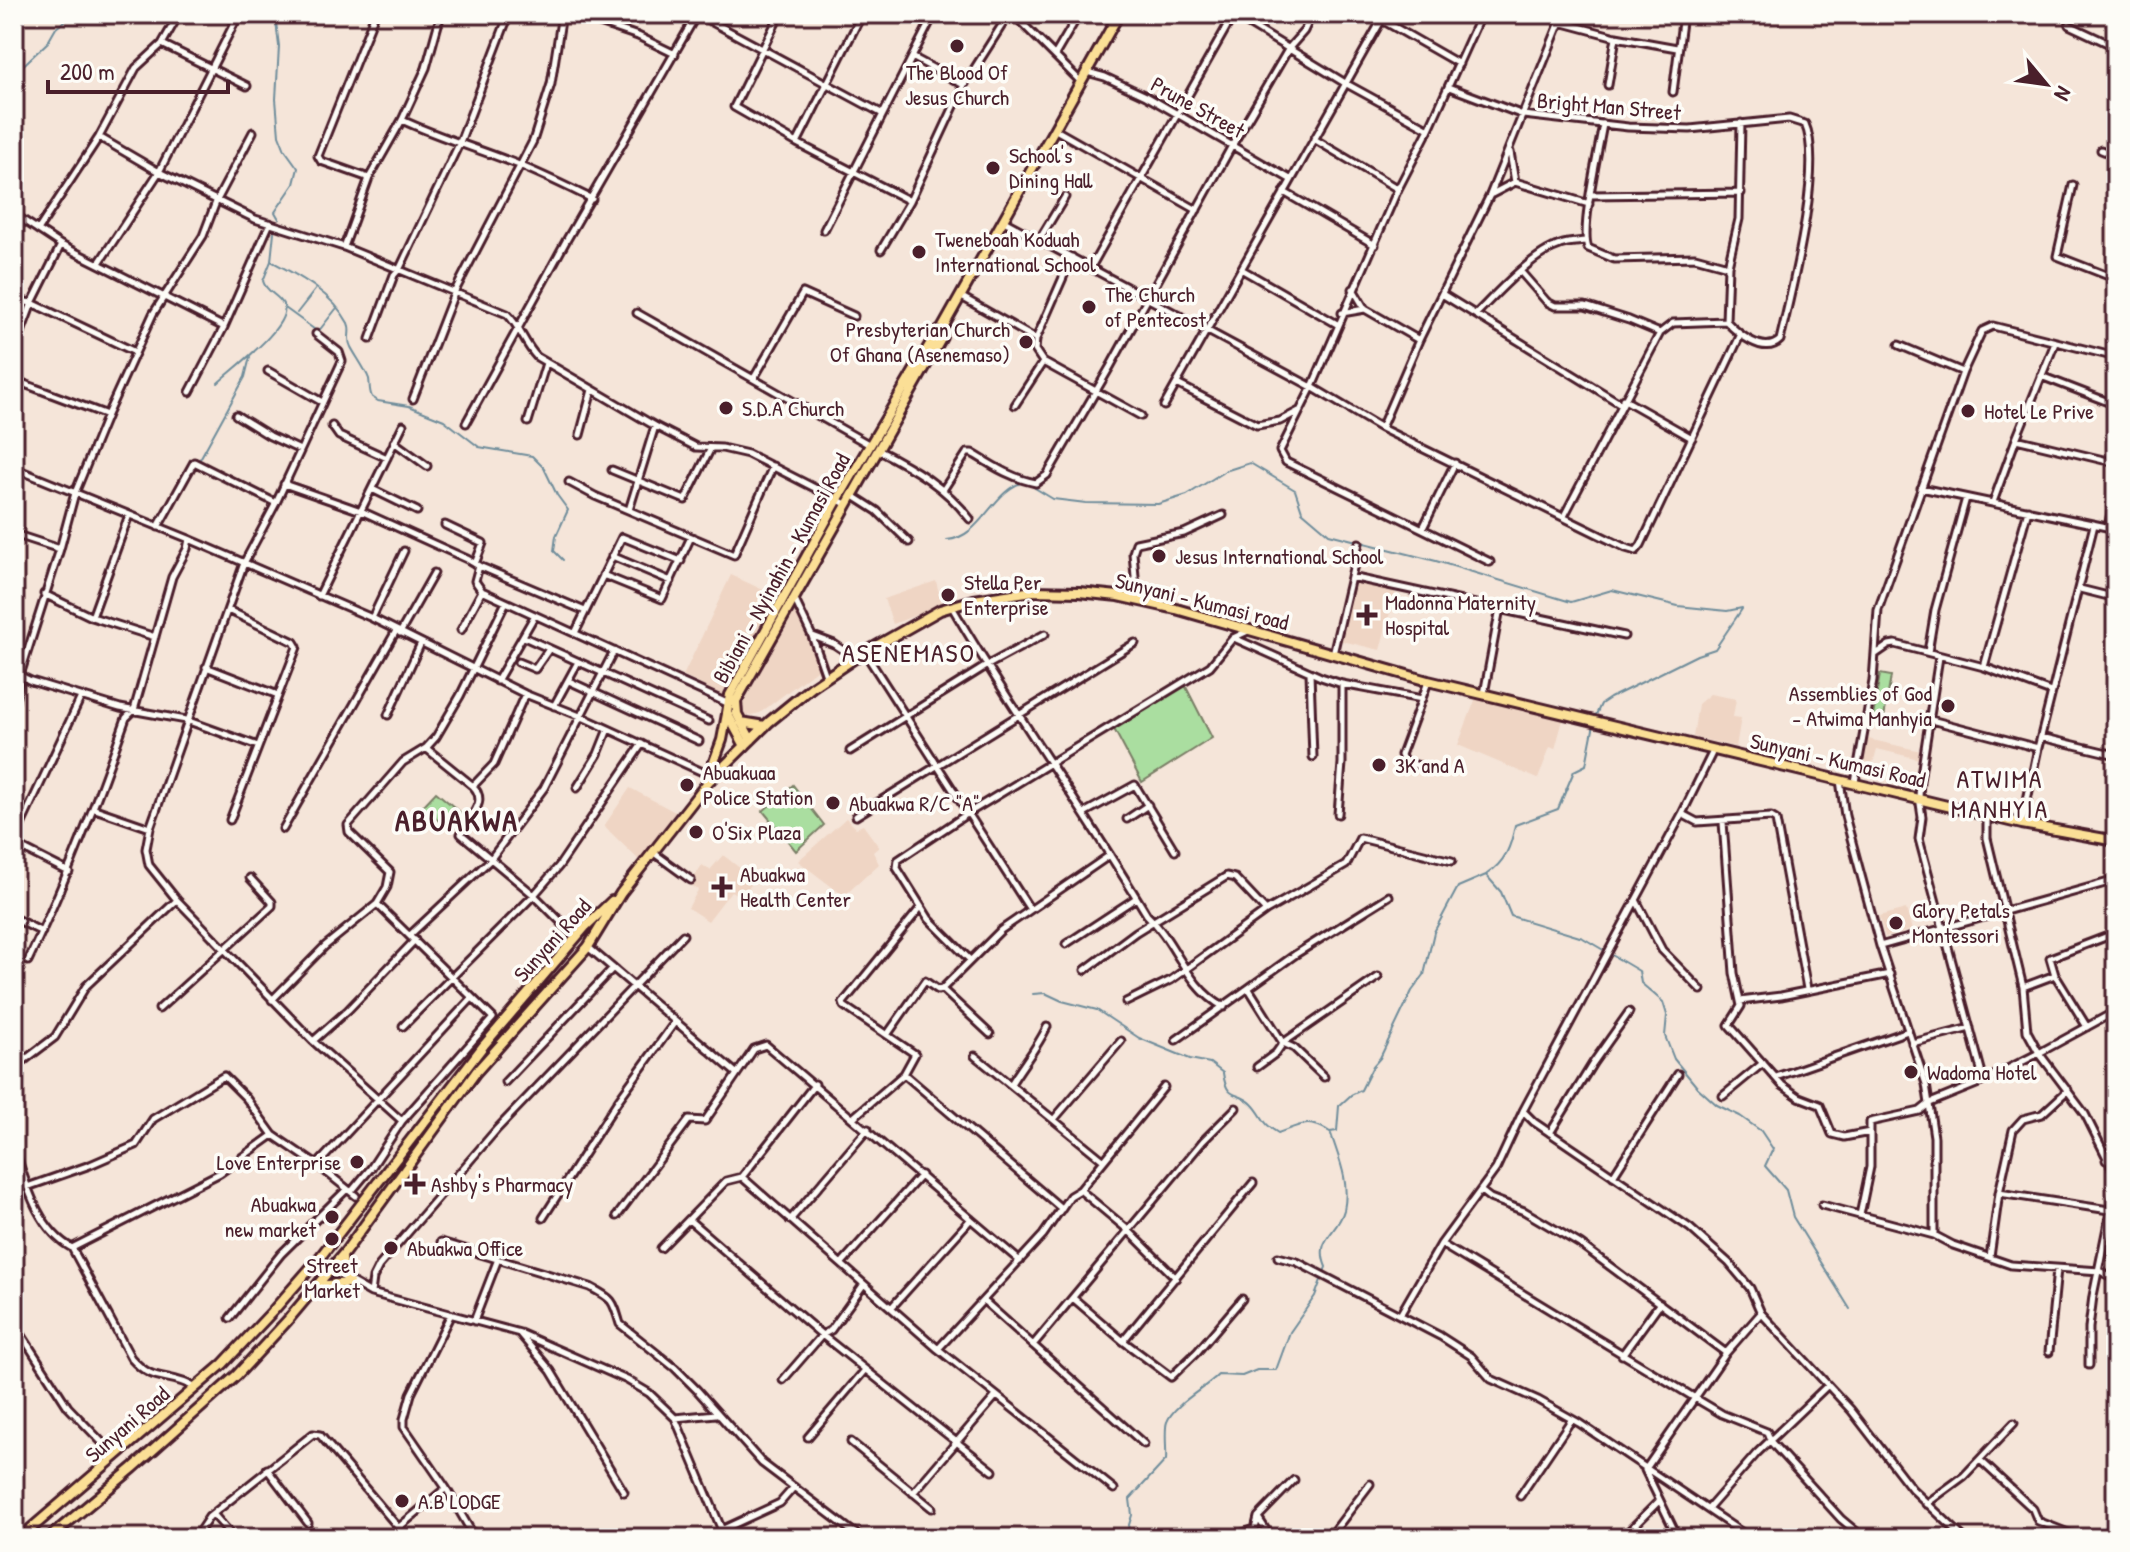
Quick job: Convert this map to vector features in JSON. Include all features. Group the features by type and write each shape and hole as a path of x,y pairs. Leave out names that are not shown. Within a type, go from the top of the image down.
{"main road":[{"name":"Bibiani - Nyinahin - Kumasi Road","path":"748,743 727,713 727,703 1119,14"},
{"name":"Bibiani - Nyinahin - Kumasi Road","path":"741,722 736,701 794,598 842,502 852,495 874,447"},
{"name":"Sunyani - Kumasi road","path":"621,893 705,786 765,726 826,677 929,615 988,597 1033,591 1079,592 1137,600 1428,681 1595,719"},
{"path":"705,786 719,750 727,713"},
{"name":"Sunyani - Kumasi Road","path":"1595,719 2022,824 2116,841"},
{"path":"748,743 741,722 765,726"},
{"name":"Sunyani Road","path":"20,1538 234,1353 317,1262 484,1045 576,937 621,893"},
{"name":"Sunyani Road","path":"49,1538 237,1375 316,1286 342,1256 476,1072 588,947 621,893"},
{"path":"316,1286 349,1283 342,1256"}],"street":[{"path":"38,230 99,137 136,68 162,44 179,14"},
{"path":"99,263 159,172 239,14"},
{"path":"369,178 321,161 318,156 375,14"},
{"path":"344,247 369,178 402,120 426,68 441,14"},
{"path":"370,339 394,275 460,142 509,14"},
{"path":"413,399 455,291 533,141 551,84 562,14"},
{"path":"573,14 638,36 675,54"},
{"path":"466,423 517,327 697,14 883,114"},
{"path":"780,14 734,107 910,201"},
{"path":"797,143 862,14"},
{"path":"824,230 934,14"},
{"path":"881,250 910,201 964,85 1011,14 1080,81"},
{"path":"1055,55 1079,14"},
{"path":"1091,267 1233,14 1345,83 1429,129"},
{"path":"943,490 967,453 1010,476 1036,483 1042,481 1096,391 1233,144 1312,14"},
{"path":"1481,14 1280,451 1286,462 1490,562"},
{"path":"1673,92 1683,14"},
{"path":"1164,406 1383,17 1459,64"},
{"path":"1381,428 1419,340 1490,195 1560,22 1616,37 1677,48"},
{"path":"2069,25 2116,47"},
{"path":"1608,85 1616,37"},
{"path":"162,44 247,86"},
{"path":"912,57 964,85"},
{"name":"Prune Street","path":"1085,71 1105,77 1176,113 1290,179"},
{"name":"Bright Man Street","path":"1449,87 1523,115 1603,124 1666,129 1789,119 1805,124 1810,136 1808,195 1780,340 1768,346 1740,336"},
{"path":"402,120 448,140 521,165 592,199"},
{"path":"1001,220 1312,387 1381,428 1636,551 1740,336 1726,321 1728,266 1739,219 1741,193 1741,123"},
{"path":"1603,124 1589,204 1585,241 1588,248 1614,259 1695,257 1728,266"},
{"path":"1054,129 1197,210"},
{"path":"14,707 17,674 60,549 75,493 107,415 156,309 209,224 216,202 253,132"},
{"path":"99,137 216,202 255,219 400,268 507,314 529,349 546,363 655,426 696,447 748,454 842,502"},
{"path":"1314,139 1398,189"},
{"path":"1509,149 1515,182"},
{"path":"2101,150 2116,156"},
{"path":"1490,195 1515,182 1589,204"},
{"path":"2073,185 2055,253 2116,279"},
{"path":"1284,192 1375,245"},
{"path":"1591,195 1741,193"},
{"path":"1039,240 1065,197"},
{"path":"14,214 61,245 224,327"},
{"path":"190,392 224,327 270,223"},
{"path":"1476,314 1520,271 1559,245 1585,241"},
{"path":"14,351 32,303 61,245"},
{"path":"1072,257 1036,339 1037,355 1043,362 1141,416"},
{"path":"1241,269 1337,324"},
{"path":"1520,271 1547,302 1555,306 1585,306 1660,333"},
{"path":"1353,289 1365,309 1419,340"},
{"path":"754,378 803,293 854,316"},
{"path":"1442,294 1622,402 1692,438"},
{"path":"960,296 1036,339"},
{"path":"14,300 32,303 135,352"},
{"path":"1342,313 1365,309"},
{"path":"637,313 910,466 943,490 970,519"},
{"path":"1564,516 1660,333 1673,323 1726,321"},
{"path":"1855,782 1876,655 1878,610 1977,339 1986,328 1993,326 2116,357"},
{"path":"316,334 342,356 340,367 244,563 186,720 146,849 149,865 177,900 313,1041 402,1121"},
{"path":"1993,503 2055,343"},
{"path":"1899,345 1963,372"},
{"path":"1015,405 1043,362"},
{"path":"528,422 546,363"},
{"path":"268,371 322,402"},
{"path":"2041,376 2116,405"},
{"path":"14,380 107,415"},
{"path":"1177,384 1257,425 1280,421 1299,410"},
{"path":"580,435 592,389"},
{"path":"236,415 300,450"},
{"path":"319,596 403,425"},
{"path":"332,426 339,436 387,458"},
{"path":"629,510 655,426"},
{"path":"2016,439 2116,463"},
{"path":"394,442 427,466"},
{"path":"612,470 685,500 711,447"},
{"path":"158,527 194,462 276,503"},
{"path":"1423,528 1455,463"},
{"path":"569,482 730,555 736,553 773,466"},
{"path":"14,468 372,618 497,681 709,775"},
{"path":"284,484 361,511 585,611"},
{"path":"2108,528 2116,487"},
{"path":"1921,488 2116,529"},
{"path":"372,489 417,511"},
{"path":"852,495 877,511 909,542"},
{"path":"1928,653 1935,610 1966,498"},
{"path":"1984,667 2028,510"},
{"path":"92,617 129,515"},
{"path":"1137,600 1133,553 1136,543 1184,533 1223,515"},
{"path":"445,525 483,543 475,581 482,591 727,703"},
{"path":"2022,824 2051,692 2080,589 2094,525"},
{"path":"14,534 60,549"},
{"path":"575,633 623,537 681,561"},
{"path":"603,575 661,600 691,537"},
{"path":"28,961 95,809 126,718 134,710 172,577 189,539"},
{"path":"1332,655 1359,543"},
{"path":"372,618 404,551"},
{"path":"612,556 671,581"},
{"path":"283,829 434,573"},
{"path":"1351,577 1624,636"},
{"path":"2080,589 2116,598"},
{"path":"461,630 482,591"},
{"path":"44,594 92,617 155,637"},
{"path":"794,598 812,636 826,677"},
{"path":"272,1000 325,946 377,904 390,874 349,832 348,825 403,762 426,748 436,737 506,602"},
{"path":"952,607 986,666 1084,813 1136,898 1202,992 1224,1007"},
{"path":"1484,694 1500,608"},
{"path":"228,610 296,645 230,820"},
{"path":"497,681 535,615"},
{"path":"970,960 929,919 896,863 970,812 1210,666 1233,638 1248,630"},
{"path":"850,751 986,666 1045,634"},
{"path":"812,636 834,644 855,658"},
{"path":"524,637 709,721"},
{"path":"1233,638 1342,684 1422,699"},
{"path":"388,715 421,643"},
{"path":"856,816 1135,643"},
{"path":"1876,655 1895,644 1984,667 2051,692"},
{"path":"518,662 535,669 549,649"},
{"path":"313,1041 348,1010 412,938 490,860 544,788 614,651"},
{"path":"865,653 1029,908"},
{"path":"1939,657 1919,797 1922,817 1919,839 1984,1081"},
{"path":"554,706 578,662"},
{"path":"206,667 278,695"},
{"path":"1310,673 1313,757"},
{"path":"17,674 81,697 186,720 258,746"},
{"path":"569,681 699,741"},
{"path":"1428,681 1401,758 1404,762 1432,769"},
{"path":"1338,814 1342,763 1342,684"},
{"path":"473,786 494,764 525,694"},
{"path":"69,872 14,842 81,697"},
{"path":"1931,720 2038,748"},
{"path":"577,788 598,754 608,729"},
{"path":"2041,737 2116,755"},
{"path":"403,1026 559,866 642,744"},
{"path":"426,748 480,794 481,801 461,834 534,895 576,937"},
{"path":"1400,1315 1441,1244 1496,1169 1523,1111 1682,814 1714,748"},
{"path":"1840,779 1845,816 1880,946 1930,1103 1935,1176 1934,1235"},
{"path":"1084,813 1135,785 1175,851"},
{"path":"1127,819 1148,805"},
{"path":"95,809 150,828"},
{"path":"1682,814 1697,822 1771,817 1776,820 1807,989"},
{"path":"1987,814 1987,838 2023,987 2025,1021 2039,1053 2085,1114 2116,1176"},
{"path":"1723,822 1734,973 1740,1001 1739,1010 1729,1025 1776,1077 1799,1097 1820,1105 1832,1134 1844,1137 1870,1132"},
{"path":"1126,1002 1186,970 1266,911 1346,865 1360,838 1452,861"},
{"path":"654,853 691,880"},
{"path":"942,989 1001,930 1110,855"},
{"path":"1085,970 1153,921 1230,875 1266,911"},
{"path":"159,1009 272,906 272,902 250,878"},
{"path":"1880,946 2116,880"},
{"path":"1176,1040 1296,954 1389,896"},
{"path":"1066,944 1136,898"},
{"path":"1635,899 1662,950 1701,990"},
{"path":"14,1068 55,1037 86,986 177,900"},
{"path":"230,1318 281,1254 351,1192 402,1121 493,1018 377,904"},
{"path":"854,1118 904,1074 915,1054 843,1003 921,907"},
{"path":"14,918 42,932"},
{"path":"2087,1027 2055,975 2050,960 2052,956 2116,933"},
{"path":"371,1293 379,1266 497,1129 683,935"},
{"path":"588,947 736,1073"},
{"path":"505,1082 613,968"},
{"path":"1740,1001 1890,974"},
{"path":"2023,987 2055,975"},
{"path":"1257,1067 1276,1053 1283,1043 1378,977"},
{"path":"887,1035 925,981 942,989 990,1034"},
{"path":"1249,989 1283,1043 1294,1048 1324,1077"},
{"path":"317,1165 472,998"},
{"path":"1860,1215 1870,1167 1869,1124 1872,1120 1911,1114 1984,1081 2116,1011"},
{"path":"1550,1133 1629,1012"},
{"path":"543,1218 619,1099 675,1022"},
{"path":"1011,1084 1047,1027"},
{"path":"1912,1043 1970,1028"},
{"path":"1776,1077 1908,1031"},
{"path":"1055,1118 1121,1041"},
{"path":"617,1216 689,1120 705,1121 754,1049 766,1045 1020,1261"},
{"path":"975,1056 1103,1160"},
{"path":"1723,1096 1763,1063"},
{"path":"904,1074 1062,1209"},
{"path":"1613,1176 1678,1074"},
{"path":"27,1187 136,1145 153,1119 224,1076 246,1098 273,1135 351,1192"},
{"path":"661,1248 726,1181 742,1177 815,1084"},
{"path":"938,1349 1020,1261 1070,1196 1080,1190 1164,1087"},
{"path":"1990,1257 1999,1193 2011,1137 2017,1124 2023,1119 2042,1114 2068,1090"},
{"path":"1033,1345 1203,1141 1236,1108"},
{"path":"1523,1111 1709,1243 1750,1288 1761,1313 1828,1385 1926,1504 1964,1538"},
{"path":"790,1220 868,1129"},
{"path":"72,1248 220,1173 273,1135"},
{"path":"14,1147 27,1187 56,1239 72,1248 131,1358 154,1377 171,1377 196,1388"},
{"path":"2106,1160 2116,1153"},
{"path":"841,1264 921,1175"},
{"path":"742,1177 938,1349 1114,1489"},
{"path":"1123,1341 1253,1183"},
{"path":"2089,1365 2093,1296 2116,1183"},
{"path":"1080,1190 1128,1230 1176,1278"},
{"path":"1481,1191 1490,1198 1524,1211 1580,1244 1726,1353"},
{"path":"1999,1193 2109,1210"},
{"path":"1822,1205 1934,1235 1953,1245 2019,1266 2100,1271 2116,1279"},
{"path":"891,1308 971,1219"},
{"path":"689,1220 822,1335 993,1471"},
{"path":"441,1242 590,1287 609,1296 617,1307 620,1324 675,1368 762,1463 861,1538"},
{"path":"1441,1244 1722,1414 1760,1427 1841,1519 1864,1538"},
{"path":"1278,1257 1297,1262 1471,1356 1484,1374 1496,1382 1572,1419 1750,1538"},
{"path":"474,1321 498,1259"},
{"path":"317,1262 371,1293 520,1333 637,1385 675,1418 721,1528"},
{"path":"2049,1352 2057,1269"},
{"path":"783,1380 822,1335 831,1330 864,1284"},
{"path":"1073,1298 1123,1341 1174,1377 1242,1299"},
{"path":"984,1301 1144,1444"},
{"path":"1622,1355 1660,1303"},
{"path":"1645,1470 1726,1353 1761,1313"},
{"path":"450,1316 411,1394 404,1427 446,1488 475,1538"},
{"path":"14,1323 54,1390 117,1457"},
{"path":"520,1333 551,1371 624,1492"},
{"path":"808,1437 865,1370"},
{"path":"1709,1508 1757,1453 1828,1385"},
{"path":"913,1493 996,1396"},
{"path":"675,1418 717,1414"},
{"path":"1520,1496 1572,1419"},
{"path":"1926,1504 1964,1476 2014,1423"},
{"path":"195,1538 213,1514 313,1434 320,1435 398,1527"},
{"path":"851,1442 932,1508"},
{"path":"1980,1460 2033,1509 2038,1521 2081,1538"},
{"path":"267,1469 308,1523"},
{"path":"1645,1470 1678,1538"},
{"path":"1227,1538 1255,1529 1258,1517 1294,1480"},
{"path":"1329,1538 1370,1484"},
{"path":"704,1538 780,1503 794,1487"},
{"path":"386,1538 446,1488"},
{"path":"1622,1538 1659,1501"},
{"path":"213,1514 234,1538"},
{"path":"1258,1517 1271,1538"},
{"path":"847,1538 855,1533"}],"shaded area":[{"path":"731,575 785,600 730,699 683,676"},
{"name":"Madonna Maternity Hospital","path":"1352,580 1396,590 1380,650 1338,640"},
{"path":"936,581 942,605 893,624 884,599"},
{"path":"796,598 824,664 760,713 746,716 740,711 739,698"},
{"path":"1710,694 1736,699 1733,717 1741,718 1736,747 1693,737 1698,704"},
{"path":"1477,695 1564,716 1555,749 1550,747 1538,779 1458,745"},
{"path":"1868,739 1921,751 1919,759 1877,749 1873,763 1863,761"},
{"path":"630,788 677,813 656,846 641,862 604,826"},
{"path":"846,818 856,828 863,825 879,847 873,852 879,864 844,896 798,861"},
{"name":"Abuakwa Health Center","path":"723,855 755,880 741,897 731,891 708,921 688,908 698,890 690,884 702,865 710,870"},
{"name":"Glory Petals Montessori","path":"1906,909 1912,930 1885,937 1879,916"}],"green space":[{"path":"1880,674 1891,676 1883,724 1872,723"},
{"path":"1185,685 1212,738 1142,782 1114,729"},
{"path":"793,785 824,825 796,851 763,811"},
{"path":"436,792 466,817 451,831 422,807"}],"waterway":[{"path":"14,74 48,42 56,28 74,14"},
{"path":"275,14 279,46 276,99 279,135 298,168 294,184 275,212 279,219"},
{"path":"1809,14 1825,18"},
{"path":"218,383 271,335 284,313 283,304 263,281 271,261 274,232"},
{"path":"271,261 314,286 341,312 349,326 350,344 369,379 372,397 378,401 409,406 444,420 479,447 532,456 544,468 568,510 556,536 554,551 563,560"},
{"path":"297,313 315,290"},
{"path":"285,308 318,332 336,309"},
{"path":"200,459 245,377 250,357"},
{"path":"947,540 969,531 1004,493 1025,482 1053,499 1086,503 1158,504 1187,495 1225,471 1250,463 1295,490 1302,511 1329,534 1436,561 1571,602 1612,590 1678,606 1727,611 1742,608"},
{"path":"1595,717 1601,704 1610,698 1715,649 1742,609"},
{"path":"1487,874 1506,853 1515,825 1558,809 1574,771 1586,765 1594,724"},
{"path":"1033,994 1045,993 1097,1010 1139,1038 1190,1059 1210,1063 1223,1073 1230,1092 1252,1104 1278,1133 1310,1124 1330,1132 1337,1131 1339,1106 1361,1090 1380,1058 1412,991 1424,975 1434,932 1458,887 1486,875 1501,892 1511,916 1583,938 1639,971 1641,983 1663,1002 1667,1015 1665,1036 1674,1059 1697,1087 1717,1105 1761,1131 1773,1149 1765,1166 1786,1190 1793,1217 1850,1309"},
{"path":"1125,1538 1132,1515 1130,1499 1166,1460 1166,1425 1170,1416 1218,1375 1242,1376 1257,1370 1276,1370 1290,1332 1315,1296 1326,1267 1323,1249 1341,1218 1346,1190 1331,1134"}],"place":[{"name":"The Blood Of Jesus Church","path":"957,46"},
{"name":"School's Dining Hall","path":"993,168"},
{"name":"Tweneboah Koduah International School","path":"919,252"},
{"name":"The Church of Pentecost","path":"1089,307"},
{"name":"Presbyterian Church Of Ghana (Asenemaso)","path":"1026,342"},
{"name":"S.D.A Church","path":"726,408"},
{"name":"Hotel Le Prive","path":"1968,411"},
{"name":"Jesus International School","path":"1159,556"},
{"name":"Stella Per Enterprise","path":"948,595"},
{"name":"Madonna Maternity Hospital","path":"1367,615"},
{"name":"Assemblies of God - Atwima Manhyia","path":"1948,706"},
{"name":"3K and A","path":"1379,765"},
{"name":"Abuakuaa Police Station","path":"687,785"},
{"name":"Abuakwa R/C \"A\"","path":"833,803"},
{"name":"O'Six Plaza","path":"696,832"},
{"name":"Abuakwa Health Center","path":"722,887"},
{"name":"Glory Petals Montessori","path":"1896,923"},
{"name":"Wadoma Hotel","path":"1911,1072"},
{"name":"Love Enterprise","path":"357,1162"},
{"name":"Ashby's Pharmacy","path":"415,1184"},
{"name":"Abuakwa new market","path":"332,1217"},
{"name":"Street Market","path":"332,1239"},
{"name":"Abuakwa Office","path":"391,1248"},
{"name":"A.B LODGE","path":"402,1501"}],"district":[{"name":"ASENEMASO","path":"909,652"},
{"name":"ATWIMA MANHYIA","path":"2000,793"},
{"name":"ABUAKWA","path":"457,820"}]}
